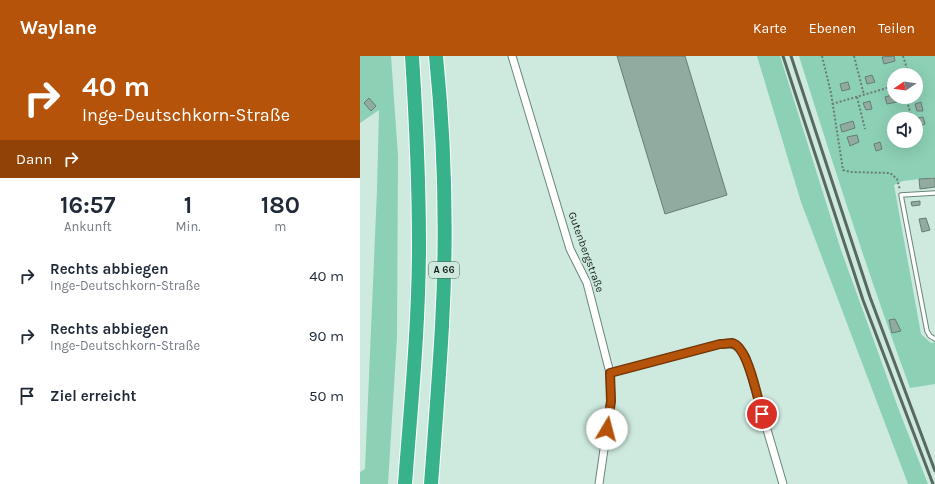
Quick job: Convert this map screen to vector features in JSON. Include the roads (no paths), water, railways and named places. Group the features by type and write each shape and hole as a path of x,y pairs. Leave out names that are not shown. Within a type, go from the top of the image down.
{"highway":[{"name":"A 66","path":"405,484 416,331 419,245 412,56"},
{"name":"A 66","path":"431,484 442,326 445,237 442,120 436,56"}],"street":[{"name":"Gutenbergstraße","path":"512,56 570,249 587,282 610,373 611,401 600,484"},
{"path":"610,373 720,344 733,343 741,348 746,358 783,484"}],"lane":[{"path":"935,193 901,195 927,331 930,336 935,339"}],"railway":[{"path":"783,56 863,300 933,484"},
{"path":"791,56 870,297 935,471"}]}
